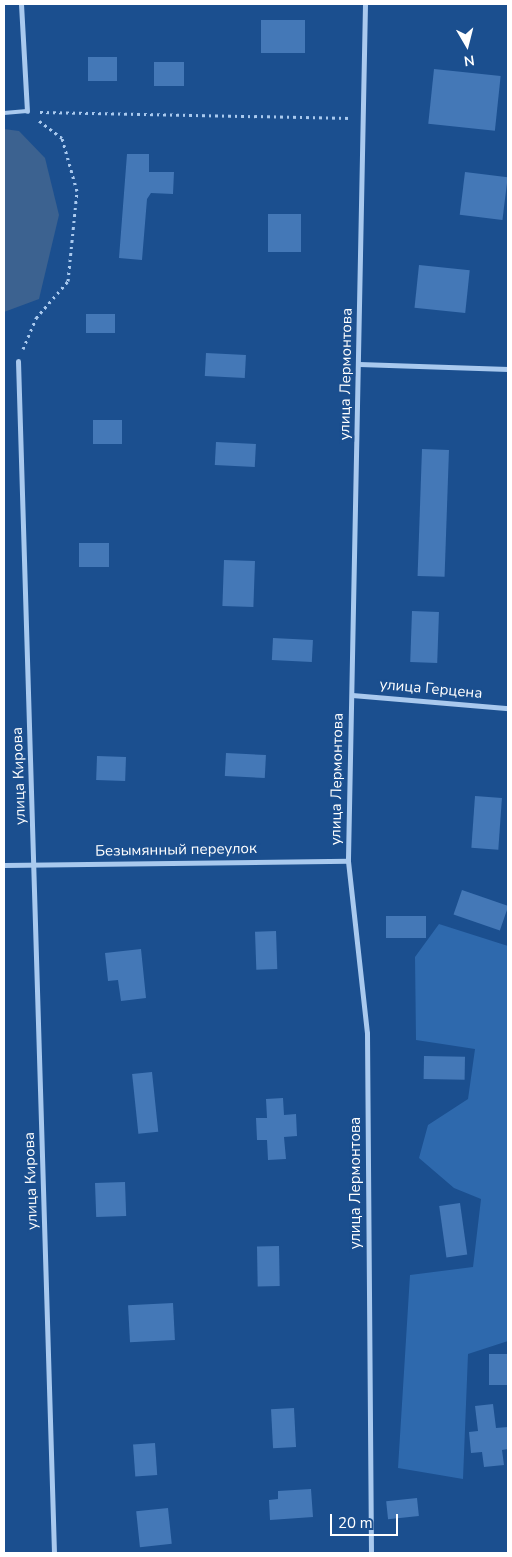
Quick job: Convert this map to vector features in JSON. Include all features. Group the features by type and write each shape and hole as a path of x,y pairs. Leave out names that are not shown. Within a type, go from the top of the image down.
{"street":[{"path":"21,4 27,112"},
{"name":"улица Лермонтова","path":"365,4 348,861 367,1033 371,1553"},
{"name":"улица Кирова","path":"18,361 54,1553"},
{"path":"359,364 508,369"},
{"name":"улица Герцена","path":"352,695 508,708"},
{"name":"Безымянный переулок","path":"4,865 348,861"}],"lane":[{"path":"4,113 27,112"}],"path":[{"path":"27,112 362,118"},
{"path":"18,361 36,318 68,281 77,190 62,138 27,112"}],"shaded area":[{"path":"4,129 19,131 45,158 59,215 39,299 4,312"},
{"path":"439,924 508,946 508,1341 468,1354 463,1479 398,1468 410,1275 473,1267 481,1199 454,1188 419,1158 428,1125 468,1099 475,1049 416,1040 415,957"}],"building":[{"path":"261,20 305,20 305,53 261,53"},
{"path":"88,57 117,57 117,81 88,81"},
{"path":"154,62 184,62 184,86 154,86"},
{"path":"434,69 501,76 495,131 428,124"},
{"path":"127,154 149,154 149,172 174,172 173,194 151,193 147,199 142,260 119,258"},
{"path":"465,172 508,177 502,220 460,215"},
{"path":"268,214 301,214 301,252 268,252"},
{"path":"419,265 470,270 465,313 415,308"},
{"path":"86,314 115,314 115,333 86,333"},
{"path":"206,353 246,355 245,378 205,376"},
{"path":"93,420 122,420 122,444 93,444"},
{"path":"216,442 256,444 255,467 215,465"},
{"path":"422,449 449,450 445,577 418,576"},
{"path":"79,543 109,543 109,567 79,567"},
{"path":"224,560 255,561 253,607 222,606"},
{"path":"412,611 439,612 437,663 410,662"},
{"path":"273,638 313,640 312,662 272,660"},
{"path":"226,753 266,755 265,778 225,776"},
{"path":"97,756 126,757 125,781 96,780"},
{"path":"475,796 502,798 498,850 471,848"},
{"path":"462,890 508,906 500,931 454,915"},
{"path":"386,916 426,916 426,938 386,938"},
{"path":"276,931 277,969 256,970 255,932"},
{"path":"141,949 146,998 121,1001 118,980 108,981 105,953"},
{"path":"424,1056 465,1057 465,1080 424,1079"},
{"path":"152,1072 158,1132 138,1134 132,1074"},
{"path":"283,1098 284,1115 296,1114 297,1136 284,1137 286,1159 268,1160 267,1140 257,1140 256,1118 267,1118 266,1099"},
{"path":"125,1182 126,1216 96,1217 95,1183"},
{"path":"460,1203 467,1254 446,1257 439,1206"},
{"path":"257,1246 279,1246 280,1286 258,1286"},
{"path":"173,1303 175,1340 130,1342 128,1305"},
{"path":"489,1354 508,1354 508,1385 489,1385"},
{"path":"493,1404 496,1428 508,1427 508,1449 502,1450 504,1465 484,1467 482,1452 471,1453 469,1432 478,1431 475,1406"},
{"path":"294,1408 296,1447 273,1448 271,1409"},
{"path":"155,1443 157,1475 135,1476 133,1445"},
{"path":"311,1489 313,1517 270,1520 269,1500 278,1499 278,1491"},
{"path":"417,1498 419,1516 388,1519 386,1501"},
{"path":"168,1508 172,1544 140,1547 136,1511"}]}
